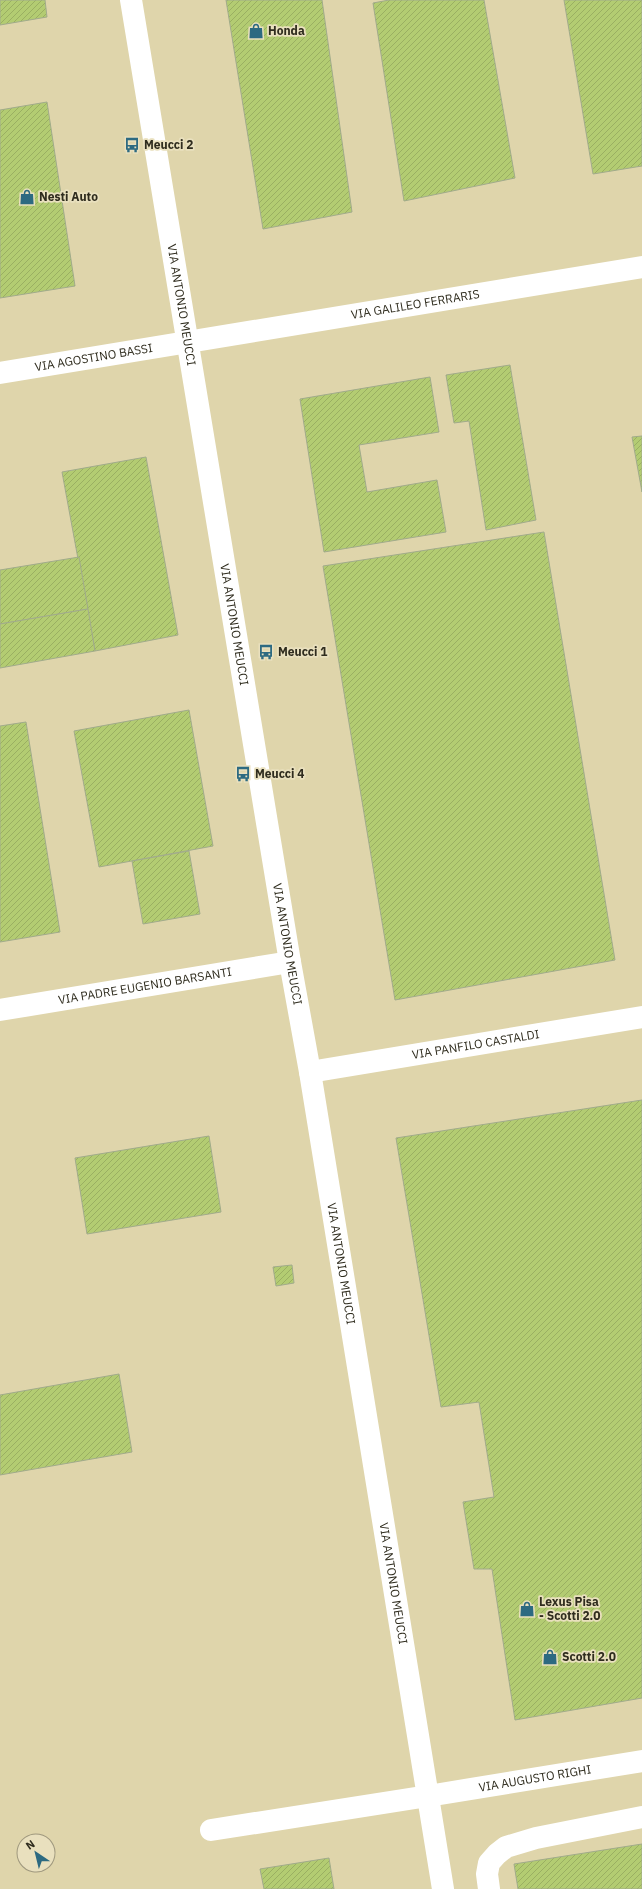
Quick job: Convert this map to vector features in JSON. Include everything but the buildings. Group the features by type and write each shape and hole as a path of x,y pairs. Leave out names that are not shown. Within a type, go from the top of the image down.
{"street":[{"name":"VIA ANTONIO MEUCCI","path":"132,0 290,962 310,1072 443,1889"},
{"name":"VIA GALILEO FERRARIS","path":"188,342 642,267"},
{"name":"VIA AGOSTINO BASSI","path":"0,373 188,342"},
{"name":"VIA PADRE EUGENIO BARSANTI","path":"0,1010 290,962"},
{"name":"VIA PANFILO CASTALDI","path":"310,1072 642,1017"},
{"name":"VIA AUGUSTO RIGHI","path":"211,1830 642,1761"},
{"path":"489,1889 487,1874 489,1863 506,1847 536,1838 642,1817"}],"shaded area":[{"path":"0,0 642,0 642,1889 0,1889"}],"place":[{"name":"Honda","path":"256,31"},
{"name":"Meucci 2","path":"132,145"},
{"name":"Nesti Auto","path":"27,197"},
{"name":"Meucci 1","path":"266,652"},
{"name":"Meucci 4","path":"243,774"},
{"name":"Lexus Pisa - Scotti 2.0","path":"527,1609"},
{"name":"Scotti 2.0","path":"550,1657"}]}
